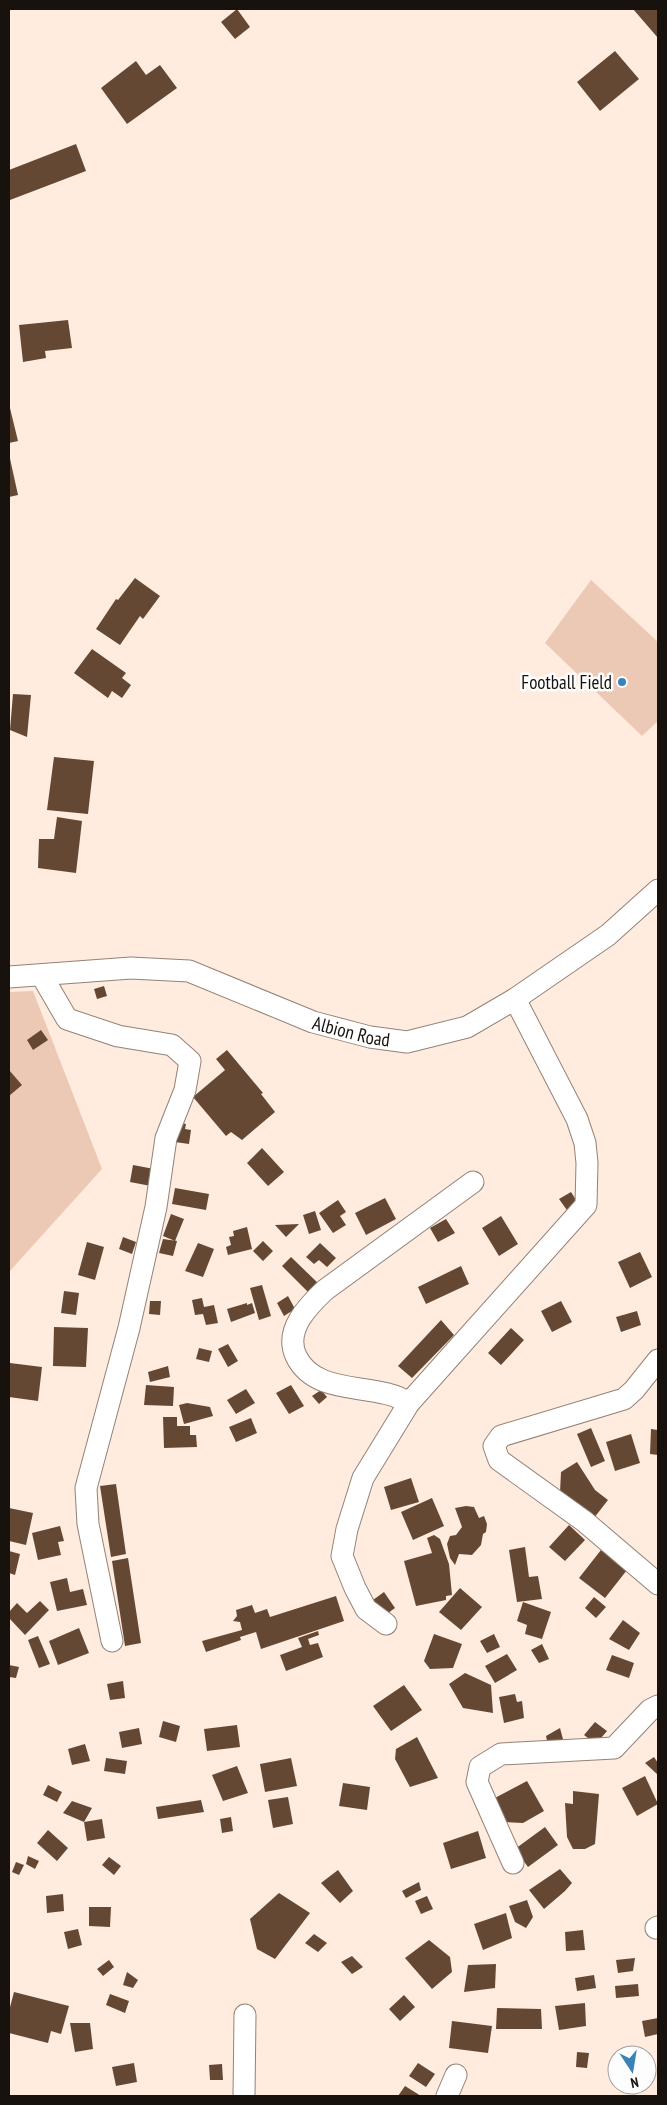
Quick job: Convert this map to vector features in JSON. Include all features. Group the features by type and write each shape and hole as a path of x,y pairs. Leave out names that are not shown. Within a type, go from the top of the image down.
{"street":[{"name":"Albion Road","path":"9,977 131,968 189,971 313,1022 370,1037 407,1042 467,1027 515,999 608,935 658,890"},
{"path":"42,976 67,1020 118,1036 172,1045 190,1061 185,1090 166,1138 156,1207 129,1328 86,1488 88,1524 112,1641"},
{"path":"386,1624 366,1609 342,1556 347,1529 363,1478 409,1403 586,1205 587,1163 585,1143 577,1120 515,999"},
{"path":"409,1403 390,1392 336,1385 313,1376 300,1366 294,1352 292,1341 296,1327 307,1308 325,1290 473,1182"},
{"path":"658,1360 624,1399 502,1436 494,1446 499,1460 584,1521 658,1584"},
{"path":"513,1863 477,1782 480,1767 501,1754 614,1748 650,1710 658,1706"},
{"path":"244,2096 245,2015"},
{"path":"447,2096 456,2074"}],"shaded area":[{"name":"Football Field","path":"591,580 658,642 658,721 642,736 545,643"},
{"path":"33,991 102,1169 9,1272 9,992"}],"building":[{"path":"237,9 250,27 235,39 221,22"},
{"path":"633,9 658,9 658,38"},
{"path":"615,51 639,79 600,111 577,82"},
{"path":"136,61 146,75 160,65 177,88 127,124 101,88"},
{"path":"76,144 86,171 10,200 9,170"},
{"path":"68,320 72,348 45,351 46,358 23,362 19,325"},
{"path":"9,404 18,441 9,443"},
{"path":"9,454 18,495 9,497"},
{"path":"135,578 160,596 143,619 140,616 120,645 96,629 116,599 118,600"},
{"path":"92,649 126,673 122,678 131,685 122,698 112,691 108,698 74,673"},
{"path":"13,694 31,695 27,737 10,730"},
{"path":"54,757 94,761 88,814 47,810"},
{"path":"57,817 82,821 76,873 38,868 39,839 54,839"},
{"path":"104,986 107,996 97,999 94,989"},
{"path":"41,1030 48,1040 33,1050 27,1040"},
{"path":"227,1050 263,1093 261,1094 275,1112 242,1140 231,1132 226,1136 193,1097 225,1070 216,1059"},
{"path":"9,1070 22,1085 9,1096"},
{"path":"178,1122 186,1124 185,1129 191,1130 189,1144 175,1142"},
{"path":"262,1148 284,1172 268,1186 247,1163"},
{"path":"133,1165 154,1169 151,1186 130,1182"},
{"path":"175,1188 209,1194 206,1210 172,1204"},
{"path":"571,1192 580,1206 569,1213 559,1199"},
{"path":"385,1198 396,1219 366,1235 355,1213"},
{"path":"338,1200 346,1212 340,1216 346,1225 333,1233 319,1213"},
{"path":"315,1211 321,1230 309,1234 303,1215"},
{"path":"171,1214 184,1219 175,1241 163,1236"},
{"path":"501,1216 518,1244 499,1256 482,1228"},
{"path":"446,1219 455,1233 438,1242 430,1228"},
{"path":"299,1224 286,1237 275,1225"},
{"path":"247,1227 252,1249 228,1255 226,1247 231,1245 229,1237 234,1236 233,1231"},
{"path":"123,1237 136,1242 132,1254 119,1249"},
{"path":"163,1239 177,1241 173,1256 159,1253"},
{"path":"263,1241 273,1251 263,1261 253,1251"},
{"path":"87,1242 104,1247 95,1280 78,1275"},
{"path":"198,1243 214,1249 203,1277 185,1271"},
{"path":"320,1243 336,1258 327,1267 319,1260 314,1264 306,1257"},
{"path":"640,1252 652,1277 630,1288 618,1262"},
{"path":"291,1257 321,1286 312,1296 282,1266"},
{"path":"461,1266 469,1284 426,1304 418,1287"},
{"path":"262,1285 271,1316 259,1320 250,1288"},
{"path":"64,1291 79,1293 76,1315 61,1313"},
{"path":"288,1296 295,1309 284,1316 277,1303"},
{"path":"202,1298 204,1307 214,1305 218,1323 206,1325 203,1314 195,1315 192,1300"},
{"path":"150,1301 161,1301 160,1315 149,1314"},
{"path":"561,1301 572,1322 552,1332 541,1311"},
{"path":"247,1303 247,1305 252,1303 255,1313 231,1322 227,1309"},
{"path":"637,1311 641,1325 621,1332 616,1317"},
{"path":"441,1320 454,1335 412,1378 398,1366"},
{"path":"54,1327 88,1328 86,1367 53,1366"},
{"path":"511,1328 524,1340 501,1365 488,1353"},
{"path":"228,1344 238,1361 228,1367 218,1349"},
{"path":"199,1348 212,1351 209,1362 196,1359"},
{"path":"10,1363 42,1367 38,1401 9,1397"},
{"path":"168,1366 170,1377 150,1382 148,1372"},
{"path":"146,1385 174,1387 173,1406 144,1405"},
{"path":"291,1385 304,1406 289,1414 276,1393"},
{"path":"246,1389 255,1403 236,1414 227,1400"},
{"path":"321,1390 327,1397 319,1404 312,1396"},
{"path":"187,1403 210,1407 213,1416 184,1424 179,1405"},
{"path":"163,1417 177,1417 177,1426 190,1426 190,1435 196,1435 197,1447 164,1448"},
{"path":"251,1418 257,1433 236,1442 229,1427"},
{"path":"591,1428 605,1461 591,1467 577,1434"},
{"path":"651,1429 658,1430 658,1455 650,1454"},
{"path":"631,1434 640,1463 615,1471 606,1442"},
{"path":"577,1462 595,1490 608,1500 594,1518 560,1492 561,1472"},
{"path":"411,1478 419,1502 391,1510 384,1487"},
{"path":"116,1484 126,1554 111,1557 100,1486"},
{"path":"432,1498 444,1526 413,1540 401,1512"},
{"path":"474,1507 479,1518 484,1516 487,1524 486,1532 483,1534 481,1545 472,1555 459,1554 455,1565 450,1558 447,1544 450,1536 456,1535 462,1527 455,1508"},
{"path":"9,1508 33,1513 26,1545 9,1541"},
{"path":"569,1525 585,1540 565,1561 549,1547"},
{"path":"60,1526 64,1541 58,1542 61,1555 38,1560 32,1533"},
{"path":"434,1535 440,1539 449,1564 452,1595 446,1596 446,1600 416,1606 404,1561 432,1553 427,1538"},
{"path":"525,1547 529,1577 538,1576 542,1599 517,1602 509,1550"},
{"path":"601,1550 627,1570 605,1598 579,1578"},
{"path":"9,1551 20,1554 15,1575 9,1573"},
{"path":"128,1558 141,1643 125,1646 112,1561"},
{"path":"67,1578 70,1592 83,1589 87,1605 57,1611 50,1582"},
{"path":"460,1588 482,1607 461,1630 439,1612"},
{"path":"384,1592 395,1608 384,1616 373,1600"},
{"path":"336,1596 344,1621 261,1649 256,1632 240,1637 241,1640 206,1652 202,1641 242,1630 240,1622 233,1621 237,1616 236,1610 252,1605 255,1613 267,1609 270,1617"},
{"path":"594,1597 606,1607 596,1618 585,1608"},
{"path":"40,1601 49,1610 25,1635 9,1618 9,1612 17,1603 27,1613"},
{"path":"523,1602 551,1612 542,1639 525,1634 527,1625 517,1621"},
{"path":"623,1620 640,1633 629,1650 609,1639"},
{"path":"79,1628 89,1653 58,1665 49,1641"},
{"path":"318,1631 319,1635 308,1639 310,1645 318,1643 323,1657 286,1671 280,1655 302,1647 298,1638"},
{"path":"434,1634 462,1644 453,1668 430,1669 424,1661"},
{"path":"494,1634 500,1647 487,1653 480,1641"},
{"path":"38,1636 50,1664 39,1668 28,1640"},
{"path":"542,1644 549,1659 539,1663 531,1650"},
{"path":"507,1654 517,1670 495,1683 485,1666"},
{"path":"612,1655 634,1663 629,1678 606,1670"},
{"path":"9,1665 19,1667 16,1678 9,1677"},
{"path":"465,1673 491,1685 493,1713 463,1708 449,1684"},
{"path":"123,1681 125,1698 110,1700 107,1684"},
{"path":"404,1685 422,1710 391,1731 373,1706"},
{"path":"515,1694 517,1702 522,1701 524,1718 504,1723 499,1697"},
{"path":"163,1721 180,1726 176,1742 159,1737"},
{"path":"595,1722 607,1731 596,1744 584,1735"},
{"path":"237,1725 240,1747 207,1751 204,1729"},
{"path":"139,1728 142,1744 122,1748 119,1732"},
{"path":"560,1728 564,1743 548,1745 546,1736"},
{"path":"417,1737 438,1778 410,1787 395,1759 396,1749"},
{"path":"85,1744 90,1761 72,1765 68,1749"},
{"path":"654,1757 658,1763 658,1775 645,1763"},
{"path":"106,1758 127,1761 125,1774 104,1771"},
{"path":"291,1758 297,1786 265,1792 260,1764"},
{"path":"237,1766 248,1793 223,1801 212,1775"},
{"path":"645,1776 658,1804 637,1816 622,1788"},
{"path":"527,1781 544,1811 523,1823 503,1822 491,1800"},
{"path":"343,1783 370,1787 367,1810 339,1806"},
{"path":"48,1785 62,1792 57,1802 43,1795"},
{"path":"573,1791 599,1794 595,1844 585,1849 573,1849 567,1837 565,1803 573,1804"},
{"path":"288,1797 293,1824 273,1828 268,1800"},
{"path":"201,1800 204,1812 158,1819 156,1807"},
{"path":"72,1801 92,1808 84,1822 63,1813"},
{"path":"231,1817 233,1831 222,1833 220,1819"},
{"path":"102,1819 105,1838 87,1841 84,1822"},
{"path":"545,1827 558,1845 528,1867 515,1849"},
{"path":"48,1830 68,1848 57,1861 37,1843"},
{"path":"478,1831 486,1858 451,1869 443,1843"},
{"path":"28,1856 39,1861 35,1869 26,1864"},
{"path":"109,1857 121,1866 114,1875 102,1865"},
{"path":"16,1862 24,1865 19,1875 12,1872"},
{"path":"560,1869 572,1883 544,1909 529,1890"},
{"path":"338,1870 353,1891 340,1903 321,1883"},
{"path":"419,1882 421,1890 406,1898 402,1891"},
{"path":"279,1893 310,1913 275,1959 257,1949 250,1919"},
{"path":"63,1894 64,1911 47,1913 46,1896"},
{"path":"427,1896 433,1909 421,1914 415,1901"},
{"path":"527,1900 533,1917 526,1928 515,1922 509,1906"},
{"path":"89,1907 111,1907 110,1927 89,1926"},
{"path":"506,1913 512,1938 483,1950 474,1924"},
{"path":"78,1929 82,1945 68,1949 64,1932"},
{"path":"583,1930 585,1950 566,1951 565,1932"},
{"path":"314,1934 327,1943 318,1952 305,1943"},
{"path":"429,1940 450,1957 452,1972 432,1989 405,1958"},
{"path":"352,1956 363,1967 352,1974 341,1962"},
{"path":"635,1958 633,1971 618,1973 616,1960"},
{"path":"109,1960 114,1967 103,1976 97,1969"},
{"path":"496,1964 495,1988 464,1992 468,1965"},
{"path":"127,1972 138,1980 133,1988 123,1985"},
{"path":"594,1975 596,1988 577,1991 575,1978"},
{"path":"638,1984 639,1996 616,1998 615,1986"},
{"path":"14,1992 69,2006 61,2034 51,2031 48,2043 9,2033 9,2011"},
{"path":"110,1994 129,2001 125,2013 106,2005"},
{"path":"404,1995 415,2007 400,2021 389,2009"},
{"path":"585,2003 586,2026 559,2030 555,2006"},
{"path":"497,2008 541,2009 542,2029 496,2029"},
{"path":"658,2018 658,2034 645,2037 642,2021"},
{"path":"452,2021 492,2026 488,2053 449,2048"},
{"path":"70,2023 90,2023 93,2049 75,2052"},
{"path":"577,2052 589,2053 587,2068 576,2067"},
{"path":"134,2063 137,2082 116,2086 112,2067"},
{"path":"418,2063 435,2074 426,2087 409,2076"},
{"path":"222,2064 223,2080 210,2080 209,2065"},
{"path":"405,2086 421,2096 398,2096"}],"place":[{"name":"Football Field","path":"622,682"}]}
